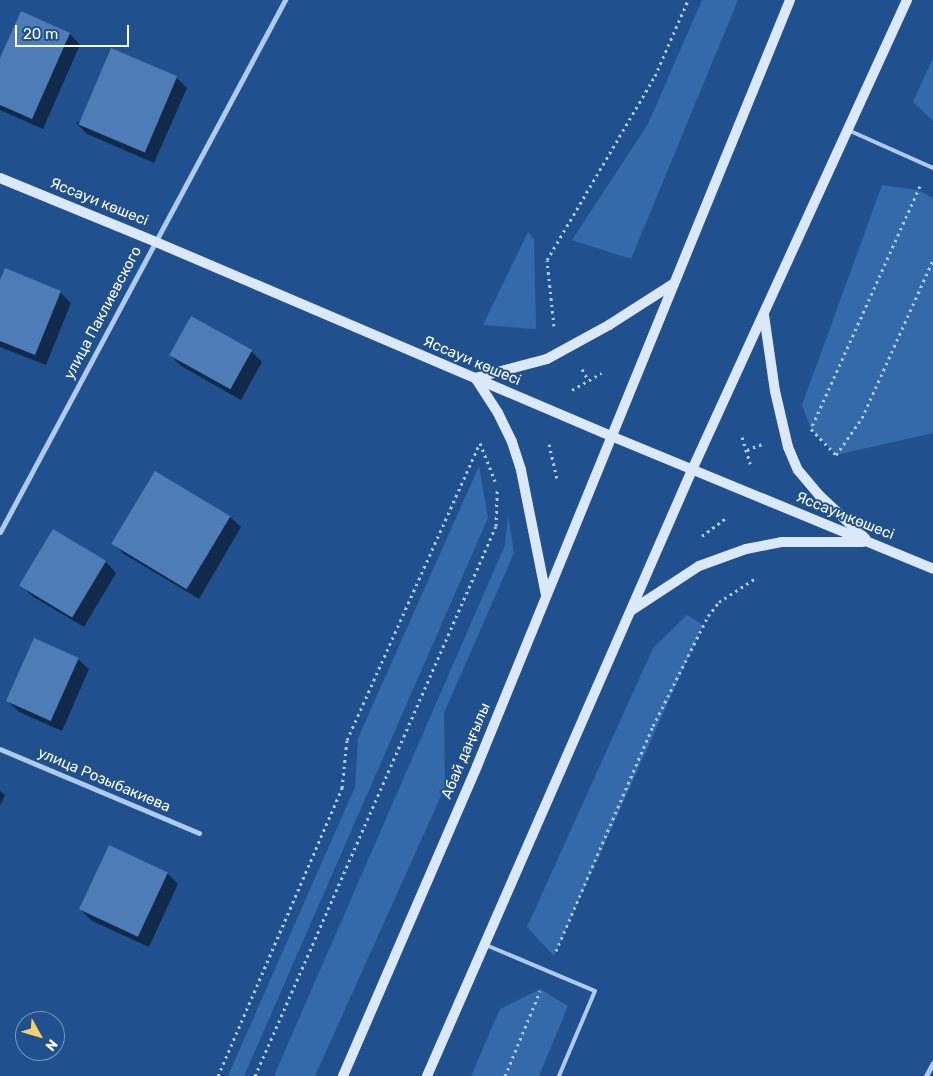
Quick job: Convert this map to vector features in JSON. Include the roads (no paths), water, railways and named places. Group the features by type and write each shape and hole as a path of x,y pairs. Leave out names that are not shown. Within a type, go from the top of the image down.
{"main road":[{"name":"Абай даңғылы","path":"343,1076 476,766 790,0"},
{"path":"427,1076 692,470 907,0"},
{"name":"Яссауи көшесі","path":"0,178 156,242 692,470 933,569"},
{"path":"546,595 521,470 512,442 498,412 475,378 547,359 609,326 673,284"},
{"path":"764,314 775,391 788,447 798,470 820,496 869,542"},
{"path":"632,610 699,566 746,549 781,542 869,542"}],"street":[{"name":"улица Паклиевского","path":"0,532 285,0"},
{"name":"улица Розыбакиева","path":"0,749 199,833"},
{"path":"926,1076 933,1063"}],"lane":[{"path":"848,130 931,167"},
{"path":"485,945 595,991 559,1076"}]}
